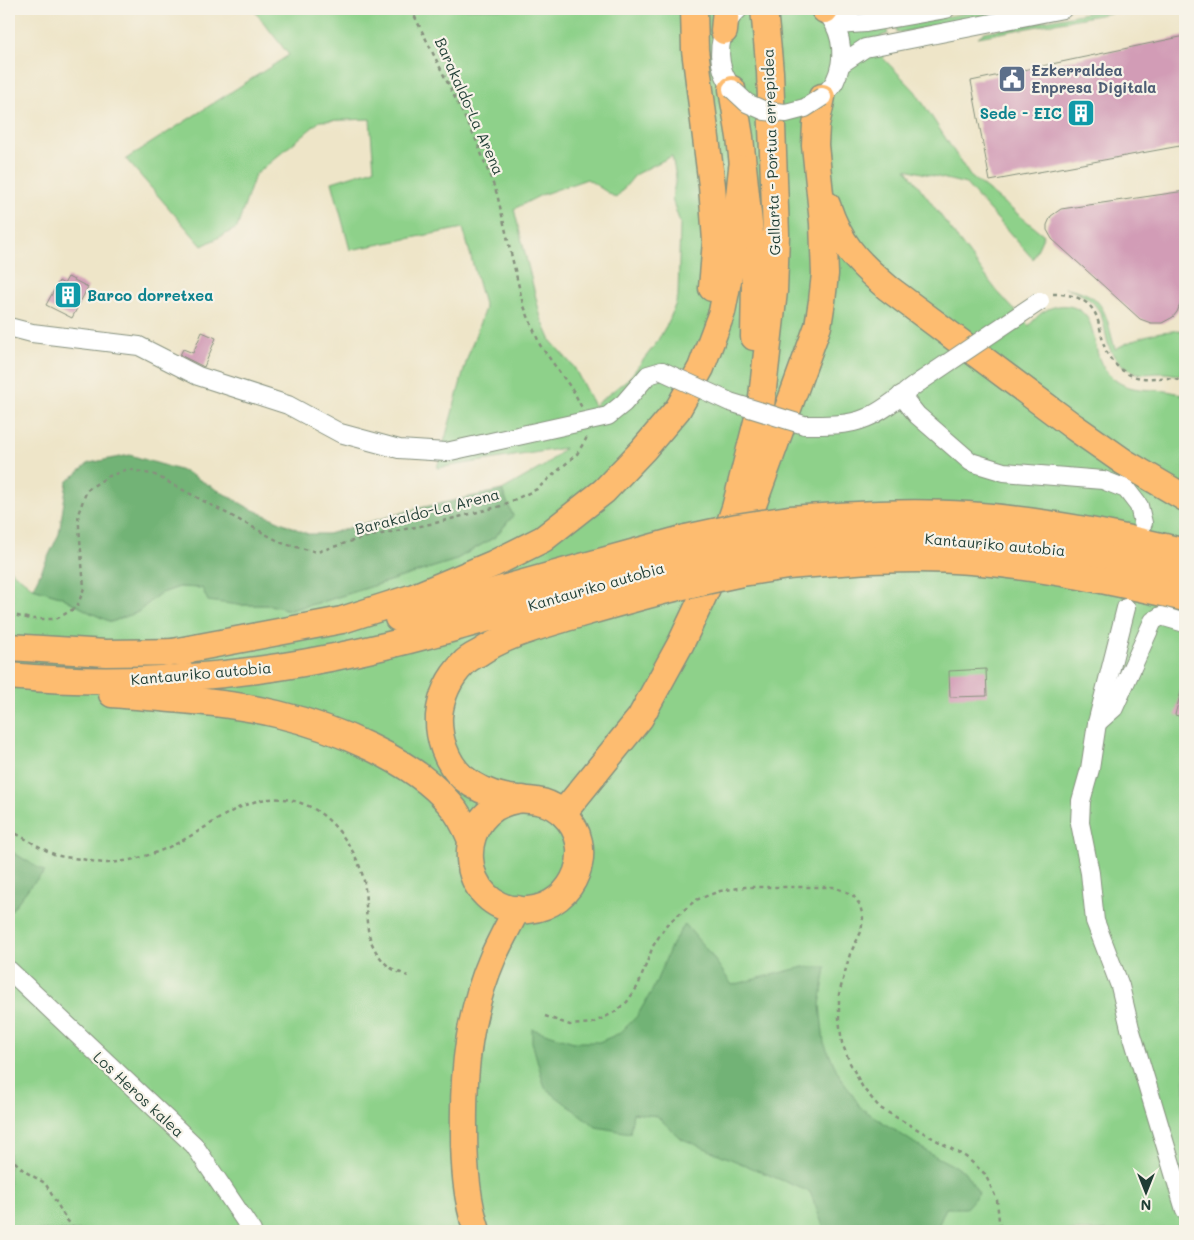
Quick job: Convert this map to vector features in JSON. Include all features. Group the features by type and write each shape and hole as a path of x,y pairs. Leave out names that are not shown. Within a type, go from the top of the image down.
{"highway":[{"path":"643,450 673,403 699,344 712,288 716,241 712,186 695,50 694,9"},
{"name":"Gallarta - Portua errepidea","path":"563,813 640,718 681,643 691,568 734,508 761,406 774,291 776,234 770,72 764,9"},
{"path":"691,568 744,428 753,368 755,282 740,137 732,89"},
{"path":"523,798 506,802 492,809 480,821 471,840 469,861 481,889 497,902 517,909 528,910 549,904 558,899 573,883 580,862 579,841 576,831 563,813 544,802 523,798 504,798 481,789 462,776 453,765 440,738 440,703 450,679 464,662 496,641 578,614 691,568 736,541 754,502 818,326 824,274 823,223 817,165 816,125 822,97"},
{"path":"817,165 833,223 846,246 862,267 1074,427 1124,462 1185,498"},
{"path":"168,653 342,620 414,596 493,564 543,539 604,491 678,409 701,368 722,312 733,254 742,168"},
{"name":"Kantauriko autobia","path":"788,543 866,514 912,513 1027,520 1072,527 1185,552"},
{"name":"Kantauriko autobia","path":"9,676 84,680 139,679 216,674 309,662 363,651 691,568 728,552 788,543 902,536 966,538 1082,552 1185,576"},
{"path":"788,543 852,561 905,559 970,561 1047,570 1185,598"},
{"name":"Kantauriko autobia","path":"9,647 106,653 168,653 228,650 282,643 409,616 614,557 691,568"},
{"path":"9,684 217,704 276,714 312,724 359,742 402,764 430,784 451,804 471,840"},
{"path":"471,1231 470,1201 464,1157 464,1084 470,1029 493,957 517,909"},
{"path":"464,1127 473,1176 479,1198 492,1231"},
{"path":"470,1201 478,1231"}],"street":[{"path":"739,9 725,20 720,51 723,71 732,89 747,103 765,111 786,113 805,108 822,97 834,82 841,64 842,44 827,13"},
{"path":"827,13 866,23 946,9"},
{"path":"841,64 865,48 893,41 1063,9"},
{"path":"9,328 32,333 139,346 198,376 288,405 340,434 399,449 446,452 608,416 624,403 648,376 662,371 730,402 804,425 837,425 865,419 885,408 921,381 1040,301"},
{"path":"901,395 917,415 971,462 1004,472 1046,476 1074,476 1103,480 1126,488 1139,506 1143,523"},
{"path":"1126,608 1097,724 1090,769 1081,801 1080,823 1090,872 1095,921 1120,986 1130,1028 1185,1210"},
{"path":"1097,724 1114,708 1153,621 1161,616 1185,623"},
{"name":"Los Heros kalea","path":"9,970 194,1145 252,1231"}],"path":[{"name":"Barakaldo-La Arena","path":"9,614 31,619 56,619 77,606 84,588 78,514 87,490 107,478 128,469 156,475 284,544 316,552 362,538 435,523 501,506 537,489 576,454 586,439 588,420 574,392 540,346 523,304 497,194 476,140 411,9"},
{"path":"1040,301 1048,295 1061,294 1082,299 1096,314 1102,343 1106,352 1122,370 1140,379 1167,378 1180,380 1185,383"},
{"path":"9,830 58,855 104,863 144,858 186,838 234,808 256,801 279,798 306,805 328,819 342,834 359,862 364,882 366,922 374,948 389,967 408,976"},
{"path":"545,1016 570,1025 593,1024 613,1014 627,1002 638,986 653,946 668,924 696,900 720,891 745,887 833,887 852,894 860,905 863,918 861,932 850,954 839,994 839,1019 842,1043 850,1063 863,1088 880,1108 966,1157 985,1174 997,1200 1000,1231"},
{"path":"9,1156 24,1171 45,1183 66,1220 77,1231"}],"green space":[{"path":"253,9 879,9 881,29 886,28 888,34 881,36 883,58 915,91 970,176 1044,235 1033,259 966,184 906,169 996,290 1029,326 1041,313 1055,307 1068,306 1080,311 1089,321 1100,362 1110,376 1126,386 1169,391 1185,397 1185,1231 9,1231 9,913 44,872 9,850 9,569 33,588 60,596 111,622 138,612 159,594 179,587 202,588 238,605 270,605 290,610 453,561 495,537 513,516 502,490 544,466 565,448 437,468 467,359 485,308 463,228 350,250 332,182 374,169 370,119 320,121 255,175 237,228 202,246 126,159 289,55","holes":["672,156 676,177 672,199 680,223 678,297 669,321 655,345 629,378 594,406 574,367 551,341 541,318 514,209 541,195 587,179 616,198 636,174"]},
{"path":"989,9 1026,9 897,33 896,26"},
{"path":"1108,9 1131,9 978,37 985,32"},
{"path":"1065,288 1089,295 1097,301 1106,316 1115,349 1149,335 1185,330 1185,377 1165,373 1139,373 1125,367 1115,357 1109,347 1101,314 1094,304 1083,296"},
{"path":"130,455 186,472 249,508 308,534 328,534 411,510 502,490 513,516 495,537 453,561 325,601 290,610 270,605 238,605 208,601 202,588 179,587 159,594 138,612 111,622 60,596 33,588 59,534 67,482 89,463"},
{"path":"9,850 45,872 31,885 9,913"},
{"path":"685,924 712,956 732,985 803,967 826,967 820,1005 824,1043 838,1073 861,1108 931,1154 964,1171 979,1193 966,1208 946,1208 936,1231 825,1231 810,1192 680,1138 657,1116 633,1113 630,1133 596,1127 545,1088 532,1042 532,1029 574,1042 599,1042 620,1033 637,1016 653,989 672,944"}],"building":[{"name":"Sede - EIC","path":"1185,36 1185,145 990,181 971,81"},
{"path":"1185,191 1182,300 1173,317 1162,323 1151,323 1140,319 1052,239 1047,230 1051,216 1061,209"},
{"name":"Barco dorretxea","path":"68,277 88,287 72,318 46,305 59,281 64,284"},
{"path":"202,332 216,338 204,367 180,355 183,349 193,353"},
{"path":"986,669 987,696 950,697 949,671"},
{"path":"1182,687 1185,688 1185,718 1175,715"}],"place":[{"name":"Ezkerraldea Enpresa Digitala","path":"1012,79"},
{"name":"Sede - EIC","path":"1081,113"},
{"name":"Barco dorretxea","path":"68,295"}]}
